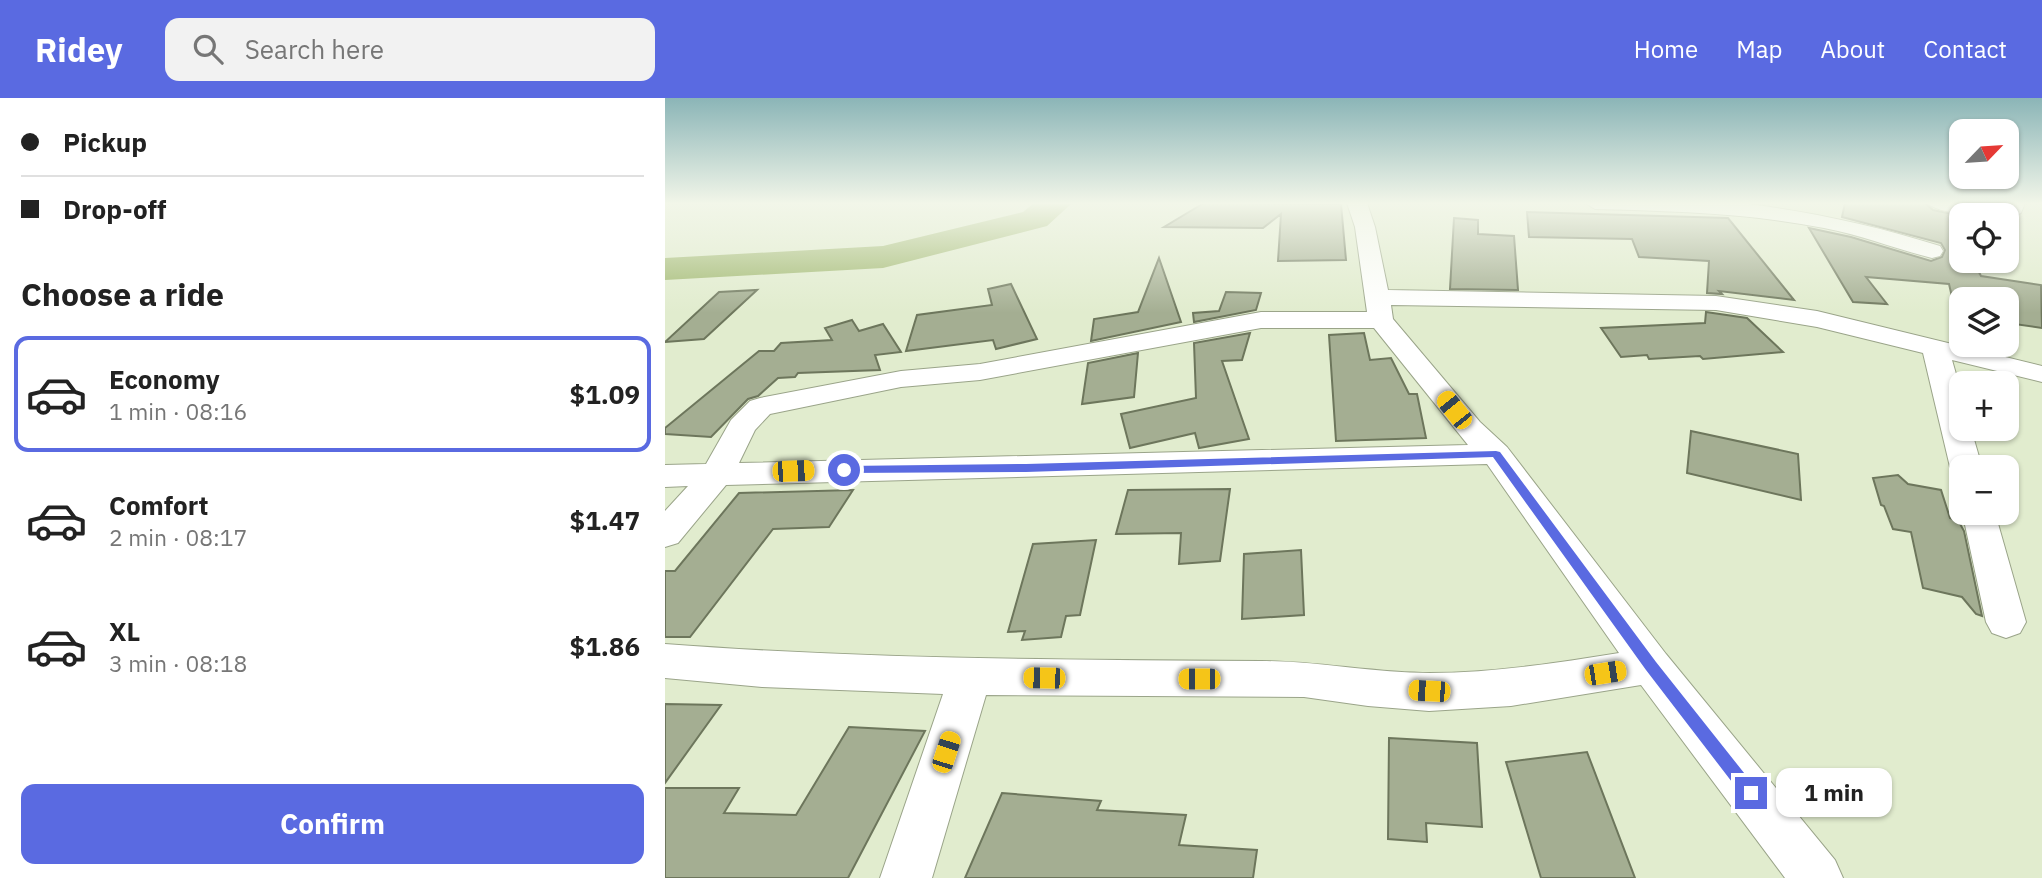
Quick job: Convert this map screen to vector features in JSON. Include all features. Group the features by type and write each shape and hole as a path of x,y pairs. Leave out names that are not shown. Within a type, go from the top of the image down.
{"street":[{"path":"1367,239 1378,308 1469,429 1496,454 1651,666 1817,878"},
{"path":"1893,239 1932,250"},
{"path":"665,534 717,474 742,427 760,407 901,379 980,372 1261,320 1378,308 1716,303 1817,319 1936,351 2042,374"},
{"path":"1936,351 1963,455"},
{"path":"665,476 1496,454"},
{"path":"1981,525 2006,622"},
{"path":"665,661 762,669 971,677 1304,679 1368,688 1429,691 1511,688 1651,666"},
{"path":"906,878 971,677"}],"building":[{"path":"1279,239 1344,239 1346,260 1278,261"},
{"path":"1453,239 1514,239 1518,290 1450,289"},
{"path":"1632,239 1745,239 1794,300 1719,291 1722,294 1707,293 1709,261 1639,257"},
{"path":"1816,239 1859,239 1931,261 1942,257 1945,250 1941,243 1927,239 1949,239 1949,273 1979,273 1981,276 2041,285 2042,328 2019,325 2019,287 1950,287 1949,284 1866,277 1887,304 1853,302"},
{"path":"1159,258 1181,322 1091,341 1094,319 1138,312"},
{"path":"1011,284 1037,339 996,349 993,340 906,351 917,315 992,305 988,289"},
{"path":"757,290 704,339 665,342 719,292"},
{"path":"1226,292 1261,293 1256,310 1194,322 1193,313 1219,311"},
{"path":"1706,312 1747,318 1783,352 1703,359 1700,356 1649,359 1647,355 1621,357 1601,328 1705,323"},
{"path":"852,320 859,331 883,324 901,352 875,355 880,370 798,373 795,377 778,378 758,396 748,399 711,437 665,434 665,428 759,351 774,351 781,343 832,340 825,328"},
{"path":"1250,333 1242,360 1222,361 1249,439 1199,448 1195,433 1130,448 1121,414 1196,398 1194,343"},
{"path":"1364,333 1370,360 1391,358 1409,394 1417,394 1426,438 1336,441 1329,335"},
{"path":"1138,353 1134,397 1082,404 1088,363"},
{"path":"1691,431 1798,454 1801,500 1687,473"},
{"path":"1898,475 1908,484 1941,490 1949,515 1949,525 1961,525 1964,531 1982,616 1976,614 1962,597 1923,588 1911,532 1893,529 1884,506 1881,505 1873,478"},
{"path":"1230,489 1220,561 1179,564 1181,533 1116,534 1128,490"},
{"path":"853,490 829,527 773,529 690,637 665,637 665,571 675,571 739,493"},
{"path":"1096,540 1080,615 1066,616 1061,637 1022,640 1025,631 1008,632 1033,544"},
{"path":"1301,550 1304,615 1242,619 1244,554"},
{"path":"665,704 721,705 665,783"},
{"path":"849,727 925,731 848,878 665,878 665,788 739,788 724,813 796,815"},
{"path":"1389,738 1477,743 1482,827 1426,823 1427,842 1388,839"},
{"path":"1587,752 1635,878 1541,878 1506,762"},
{"path":"1002,793 1101,801 1097,810 1186,815 1179,845 1257,850 1253,878 965,878"}],"waterway":[{"path":"665,269 883,257 953,239"}],"route":[{"path":"844,470 1026,468 1496,454 1651,666 1751,793"}]}
